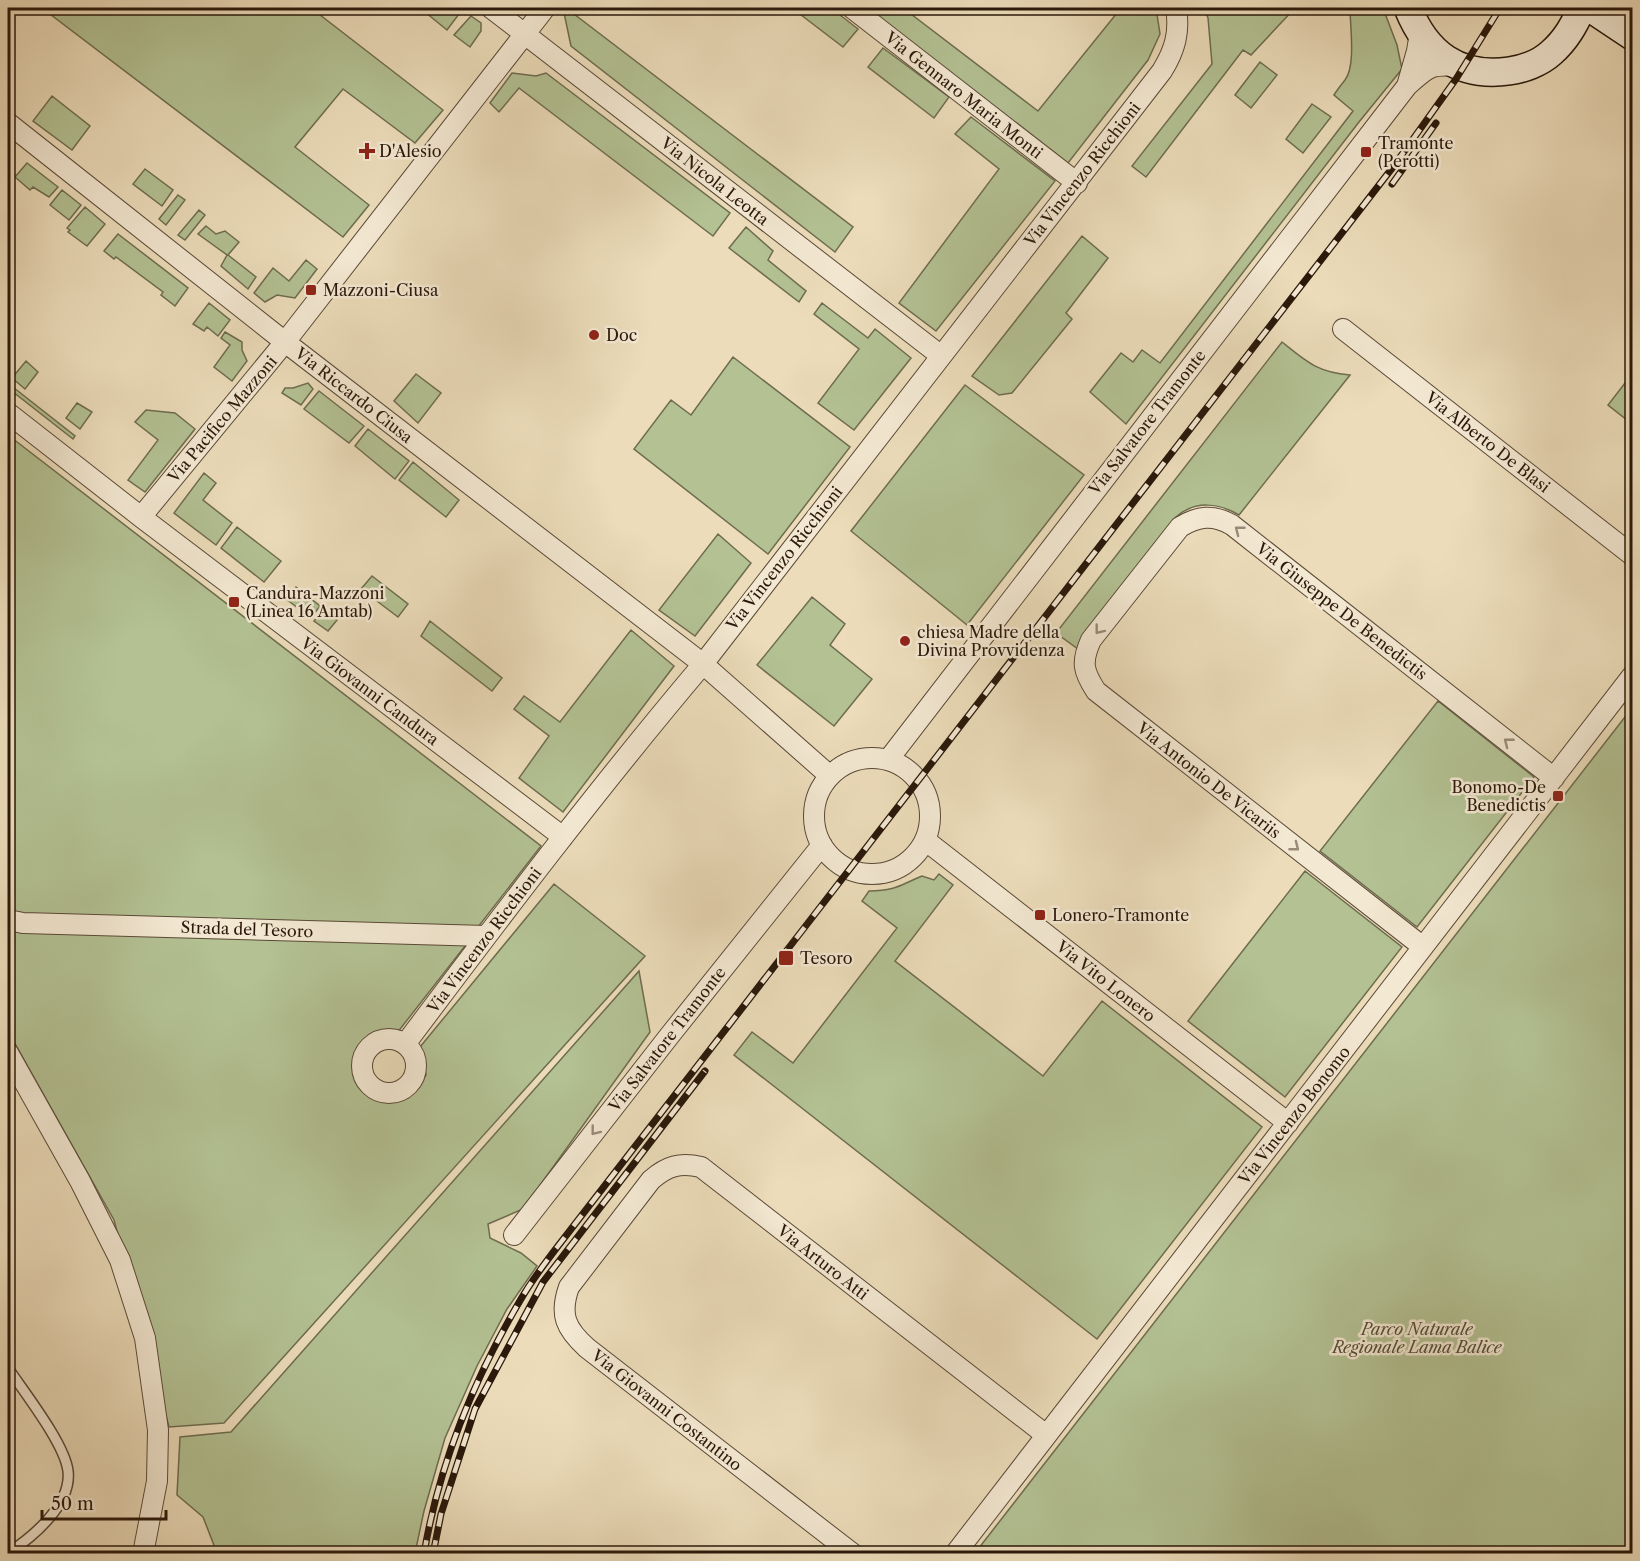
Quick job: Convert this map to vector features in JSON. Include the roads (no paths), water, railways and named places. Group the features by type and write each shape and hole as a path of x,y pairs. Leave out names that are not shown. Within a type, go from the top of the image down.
{"main road":[{"path":"1408,8 1420,33 1431,47 1445,58 1460,67 1491,73 1522,69 1550,55 1571,32 1582,8"},
{"path":"1590,8 1632,36"}],"street":[{"name":"Via Nicola Leotta","path":"491,8 940,355"},
{"name":"Via Pacifico Mazzoni","path":"141,517 285,342 545,8"},
{"name":"Via Gennaro Maria Monti","path":"852,8 1077,183"},
{"name":"Via Vincenzo Ricchioni","path":"406,1044 486,936 634,746 703,664 1162,71 1176,45 1178,30 1176,8"},
{"path":"1407,86 1418,51 1420,33"},
{"path":"1407,86 1436,65 1460,67"},
{"name":"Via Salvatore Tramonte","path":"888,760 1407,86"},
{"name":"Via Riccardo Ciusa","path":"8,123 285,342 703,664 830,776"},
{"name":"Via Alberto De Blasi","path":"1343,329 1632,555"},
{"name":"Via Giovanni Candura","path":"8,412 141,517 563,837"},
{"name":"Via Giuseppe De Benedictis","path":"1135,585 1180,527 1207,516 1221,518 1554,778"},
{"name":"Via Antonio De Vicariis","path":"1135,585 1091,640 1086,651 1083,664 1087,678 1096,692 1423,947"},
{"name":"Via Vincenzo Bonomo","path":"955,1554 1632,676"},
{"path":"873,758 888,760 916,778 925,792 930,808 929,825 925,840 914,856 900,867 883,873 865,874 848,869 833,859 822,845 815,828 814,810 820,792 830,776 842,766 857,760 873,758"},
{"name":"Via Vito Lonero","path":"925,840 1288,1123"},
{"name":"Via Salvatore Tramonte","path":"514,1235 822,845"},
{"name":"Strada del Tesoro","path":"8,920 23,923 486,936"},
{"path":"8,1053 80,1181 120,1260 145,1338 158,1430 157,1481 143,1554"},
{"name":"Via Arturo Atti","path":"608,1237 651,1180 664,1170 676,1164 701,1167 1046,1435"},
{"name":"Via Giovanni Costantino","path":"608,1237 569,1287 564,1300 566,1324 575,1337 852,1554"}],"lane":[{"path":"8,1368 62,1449 69,1472 65,1495 48,1520 8,1553"}],"railway":[{"path":"424,1554 439,1487 461,1422 504,1329 534,1278 1393,167 1456,79 1500,8"},
{"path":"1392,184 1436,123"},
{"path":"433,1554 441,1514 475,1409 543,1282 705,1071"}],"place":[{"name":"D'Alesio","path":"367,151"},
{"name":"Tramonte (Perotti)","path":"1366,152"},
{"name":"Mazzoni-Ciusa","path":"311,290"},
{"name":"Doc","path":"594,335"},
{"name":"Candura-Mazzoni (Linea 16 Amtab)","path":"234,602"},
{"name":"chiesa Madre della Divina Provvidenza","path":"905,641"},
{"name":"Bonomo-De Benedictis","path":"1558,796"},
{"name":"Lonero-Tramonte","path":"1040,915"},
{"name":"Tesoro","path":"786,958"}],"park label":[{"name":"Parco Naturale Regionale Lama Balice","path":"1417,1338"}]}
